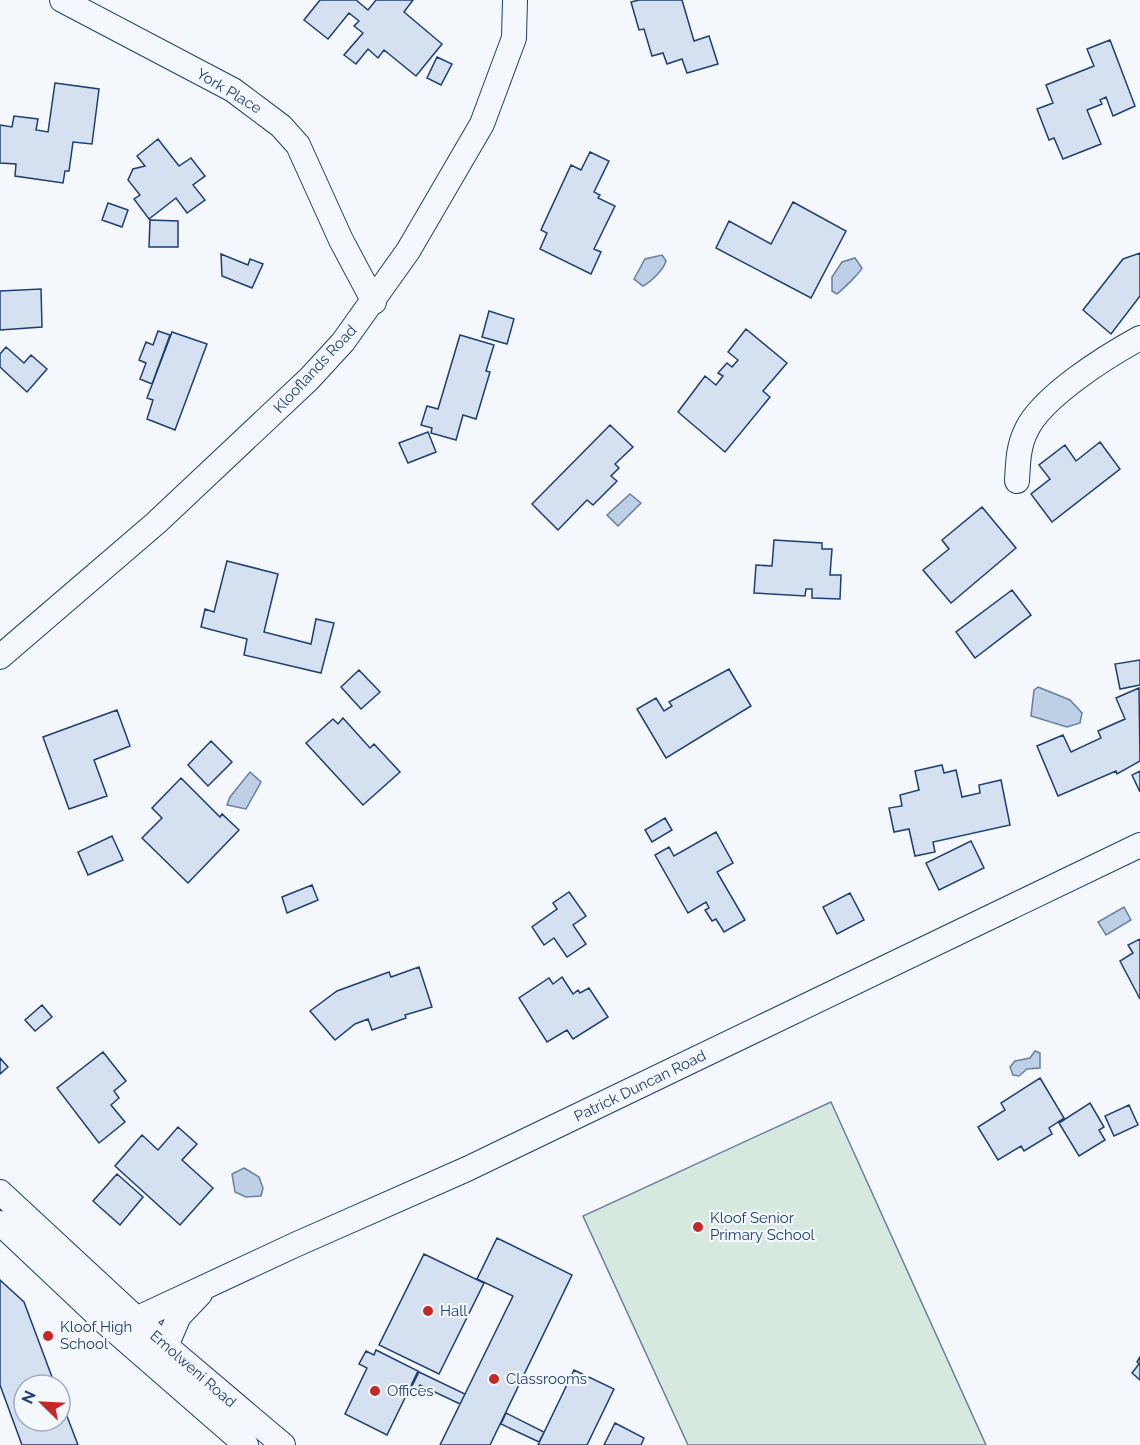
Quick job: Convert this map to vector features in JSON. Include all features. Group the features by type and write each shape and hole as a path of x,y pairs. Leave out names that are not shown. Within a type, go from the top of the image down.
{"street":[{"name":"York Place","path":"62,0 233,90 281,126 298,145 341,240 374,302"},
{"name":"Klooflands Road","path":"0,657 156,523 309,379 343,342 374,302 442,196 482,124 514,38 515,0"},
{"path":"1017,481 1020,446 1036,414 1070,384 1140,338"},
{"name":"Patrick Duncan Road","path":"136,1319 467,1169 1140,845"},
{"name":"Emolweni Road","path":"0,1192 166,1346 283,1445"},
{"name":"Emolweni Road","path":"0,1223 107,1324 246,1445"},
{"path":"166,1346 179,1316 211,1284"}],"shaded area":[{"path":"831,1102 986,1445 688,1445 583,1216"}],"water":[{"path":"662,255 666,261 665,264 650,282 643,286 634,279 645,259"},
{"path":"855,258 862,268 837,294 832,291 832,277 842,262"},
{"path":"630,494 641,503 618,526 607,515"},
{"path":"1038,687 1070,700 1082,713 1080,723 1067,727 1031,716 1034,690"},
{"path":"250,772 261,782 246,809 227,805 230,797"},
{"path":"1124,907 1131,920 1106,935 1098,922"},
{"path":"1035,1051 1040,1053 1040,1068 1027,1069 1019,1076 1013,1075 1010,1067 1015,1061 1030,1058"},
{"path":"244,1168 259,1177 263,1188 261,1196 246,1197 235,1192 232,1174"}],"building":[{"path":"320,0 356,0 368,10 376,0 413,0 404,12 442,44 416,76 384,50 378,58 368,49 356,64 344,55 363,33 354,26 359,21 349,13 328,39 304,20"},
{"path":"682,0 694,41 709,36 718,64 687,73 682,59 667,64 663,53 652,56 644,29 639,30 631,2"},
{"path":"1110,40 1135,106 1113,116 1106,97 1100,100 1102,104 1087,110 1101,144 1063,159 1054,138 1049,140 1037,109 1053,103 1046,85 1094,66 1087,49"},
{"path":"437,57 452,64 441,85 427,78"},
{"path":"55,83 99,89 92,144 73,142 69,171 65,171 63,183 15,176 16,164 0,163 0,125 12,127 14,116 38,119 36,130 48,132"},
{"path":"158,139 179,166 191,158 205,176 193,185 205,200 187,213 176,198 149,219 134,199 140,195 128,180 133,169 145,166 137,156"},
{"path":"590,152 609,161 594,192 600,195 598,198 615,206 594,249 601,252 591,274 540,249 547,233 541,230 571,165 581,170"},
{"path":"793,202 846,231 811,298 716,248 729,221 771,244"},
{"path":"108,203 128,210 122,227 102,220"},
{"path":"150,220 178,221 178,247 149,247"},
{"path":"1140,253 1140,296 1111,334 1083,310 1123,259"},
{"path":"221,254 248,265 250,259 263,264 252,288 222,276"},
{"path":"41,289 42,327 0,330 0,291"},
{"path":"489,311 514,319 507,344 482,337"},
{"path":"746,329 787,363 763,391 770,397 725,452 678,412 705,376 716,385 723,376 718,373 727,363 732,367 738,360 728,352"},
{"path":"158,331 170,335 152,384 140,379 146,363 139,360 146,342 153,345"},
{"path":"172,332 207,344 175,430 147,419 153,400 147,398"},
{"path":"460,335 494,345 486,371 490,372 476,419 463,415 456,440 431,433 432,428 421,425 427,406 438,409"},
{"path":"6,347 24,363 31,355 47,369 27,392 0,367 0,354"},
{"path":"610,425 633,447 615,464 619,468 611,476 617,481 593,505 587,500 558,530 532,504"},
{"path":"428,432 436,452 408,463 399,443"},
{"path":"1100,442 1120,469 1052,522 1031,494 1050,479 1039,465 1065,445 1076,461"},
{"path":"982,507 1016,548 951,603 923,570 949,549 942,540"},
{"path":"774,540 822,543 822,549 832,549 830,575 841,575 840,599 812,598 812,589 806,589 805,596 754,593 756,565 772,566"},
{"path":"227,561 278,574 264,632 311,644 316,619 334,623 321,673 244,655 247,639 201,627 205,609 214,612"},
{"path":"1012,590 1031,615 975,658 956,632"},
{"path":"1140,660 1140,685 1120,689 1115,664"},
{"path":"729,669 751,706 666,758 637,709 656,698 664,711 672,706 669,702"},
{"path":"359,670 380,692 361,709 341,687"},
{"path":"1139,688 1140,761 1117,774 1116,771 1058,796 1037,746 1063,735 1071,752 1101,738 1098,731 1125,719 1116,698"},
{"path":"117,710 130,746 94,760 107,796 69,809 43,737"},
{"path":"343,718 370,748 374,744 400,772 363,805 306,743 333,719 338,724"},
{"path":"211,741 232,762 208,786 188,765"},
{"path":"942,765 944,773 956,770 962,797 980,793 979,785 1001,780 1010,825 933,842 935,852 915,856 909,829 894,832 889,808 902,806 900,795 919,790 915,771"},
{"path":"1140,771 1140,792 1132,775"},
{"path":"181,778 220,817 222,814 239,830 188,883 142,838 162,818 152,808"},
{"path":"665,818 672,830 652,842 645,830"},
{"path":"716,832 733,863 717,872 745,920 724,932 716,919 712,921 705,910 709,908 706,902 688,913 655,855 669,847 674,856"},
{"path":"112,836 123,860 88,875 78,852"},
{"path":"971,841 984,868 939,890 926,863"},
{"path":"312,885 318,900 287,913 282,897"},
{"path":"569,892 586,916 573,925 586,944 567,957 554,938 544,945 532,927 557,909 553,903"},
{"path":"850,893 864,920 837,934 823,907"},
{"path":"1140,939 1140,999 1120,961 1133,953 1128,945"},
{"path":"419,967 432,1007 405,1015 406,1018 372,1030 368,1019 355,1024 335,1040 310,1011 337,991 389,972 391,977"},
{"path":"562,977 573,994 578,990 580,993 589,988 608,1017 573,1039 567,1030 547,1042 519,998 549,978 553,984"},
{"path":"42,1005 52,1017 35,1031 25,1020"},
{"path":"103,1052 126,1081 114,1091 119,1098 111,1105 125,1122 99,1143 57,1088"},
{"path":"0,1058 8,1067 0,1074"},
{"path":"1040,1078 1064,1118 1049,1128 1052,1134 1024,1151 1021,1146 998,1160 978,1127 1005,1110 1001,1103"},
{"path":"1090,1103 1104,1127 1099,1130 1105,1140 1079,1156 1059,1123"},
{"path":"1129,1105 1138,1125 1114,1136 1105,1116"},
{"path":"178,1127 197,1144 182,1160 213,1188 180,1225 115,1166 142,1135 158,1150"},
{"path":"117,1174 143,1197 120,1225 93,1201"},
{"path":"497,1238 572,1275 490,1445 440,1445 513,1296 477,1279"},
{"path":"424,1254 484,1283 439,1374 379,1345"},
{"path":"0,1280 24,1302 51,1373 12,1373 12,1418 0,1385"},
{"path":"376,1350 418,1371 387,1435 345,1414 367,1368 359,1364 366,1351 374,1355"},
{"path":"1140,1357 1140,1380 1132,1373 1139,1364 1137,1362"},
{"path":"574,1370 614,1389 587,1445 538,1445"},
{"path":"419,1372 465,1394 460,1404 420,1385 417,1392 411,1388"},
{"path":"506,1413 544,1432 539,1442 501,1424"},
{"path":"615,1423 644,1438 641,1445 604,1445"},
{"path":"72,1429 78,1445 22,1445 18,1433 72,1433"}],"place":[{"name":"Kloof Senior Primary School","path":"698,1227"},
{"name":"Hall","path":"428,1311"},
{"name":"Kloof High School","path":"48,1336"},
{"name":"Classrooms","path":"494,1379"},
{"name":"Offices","path":"375,1391"}]}
